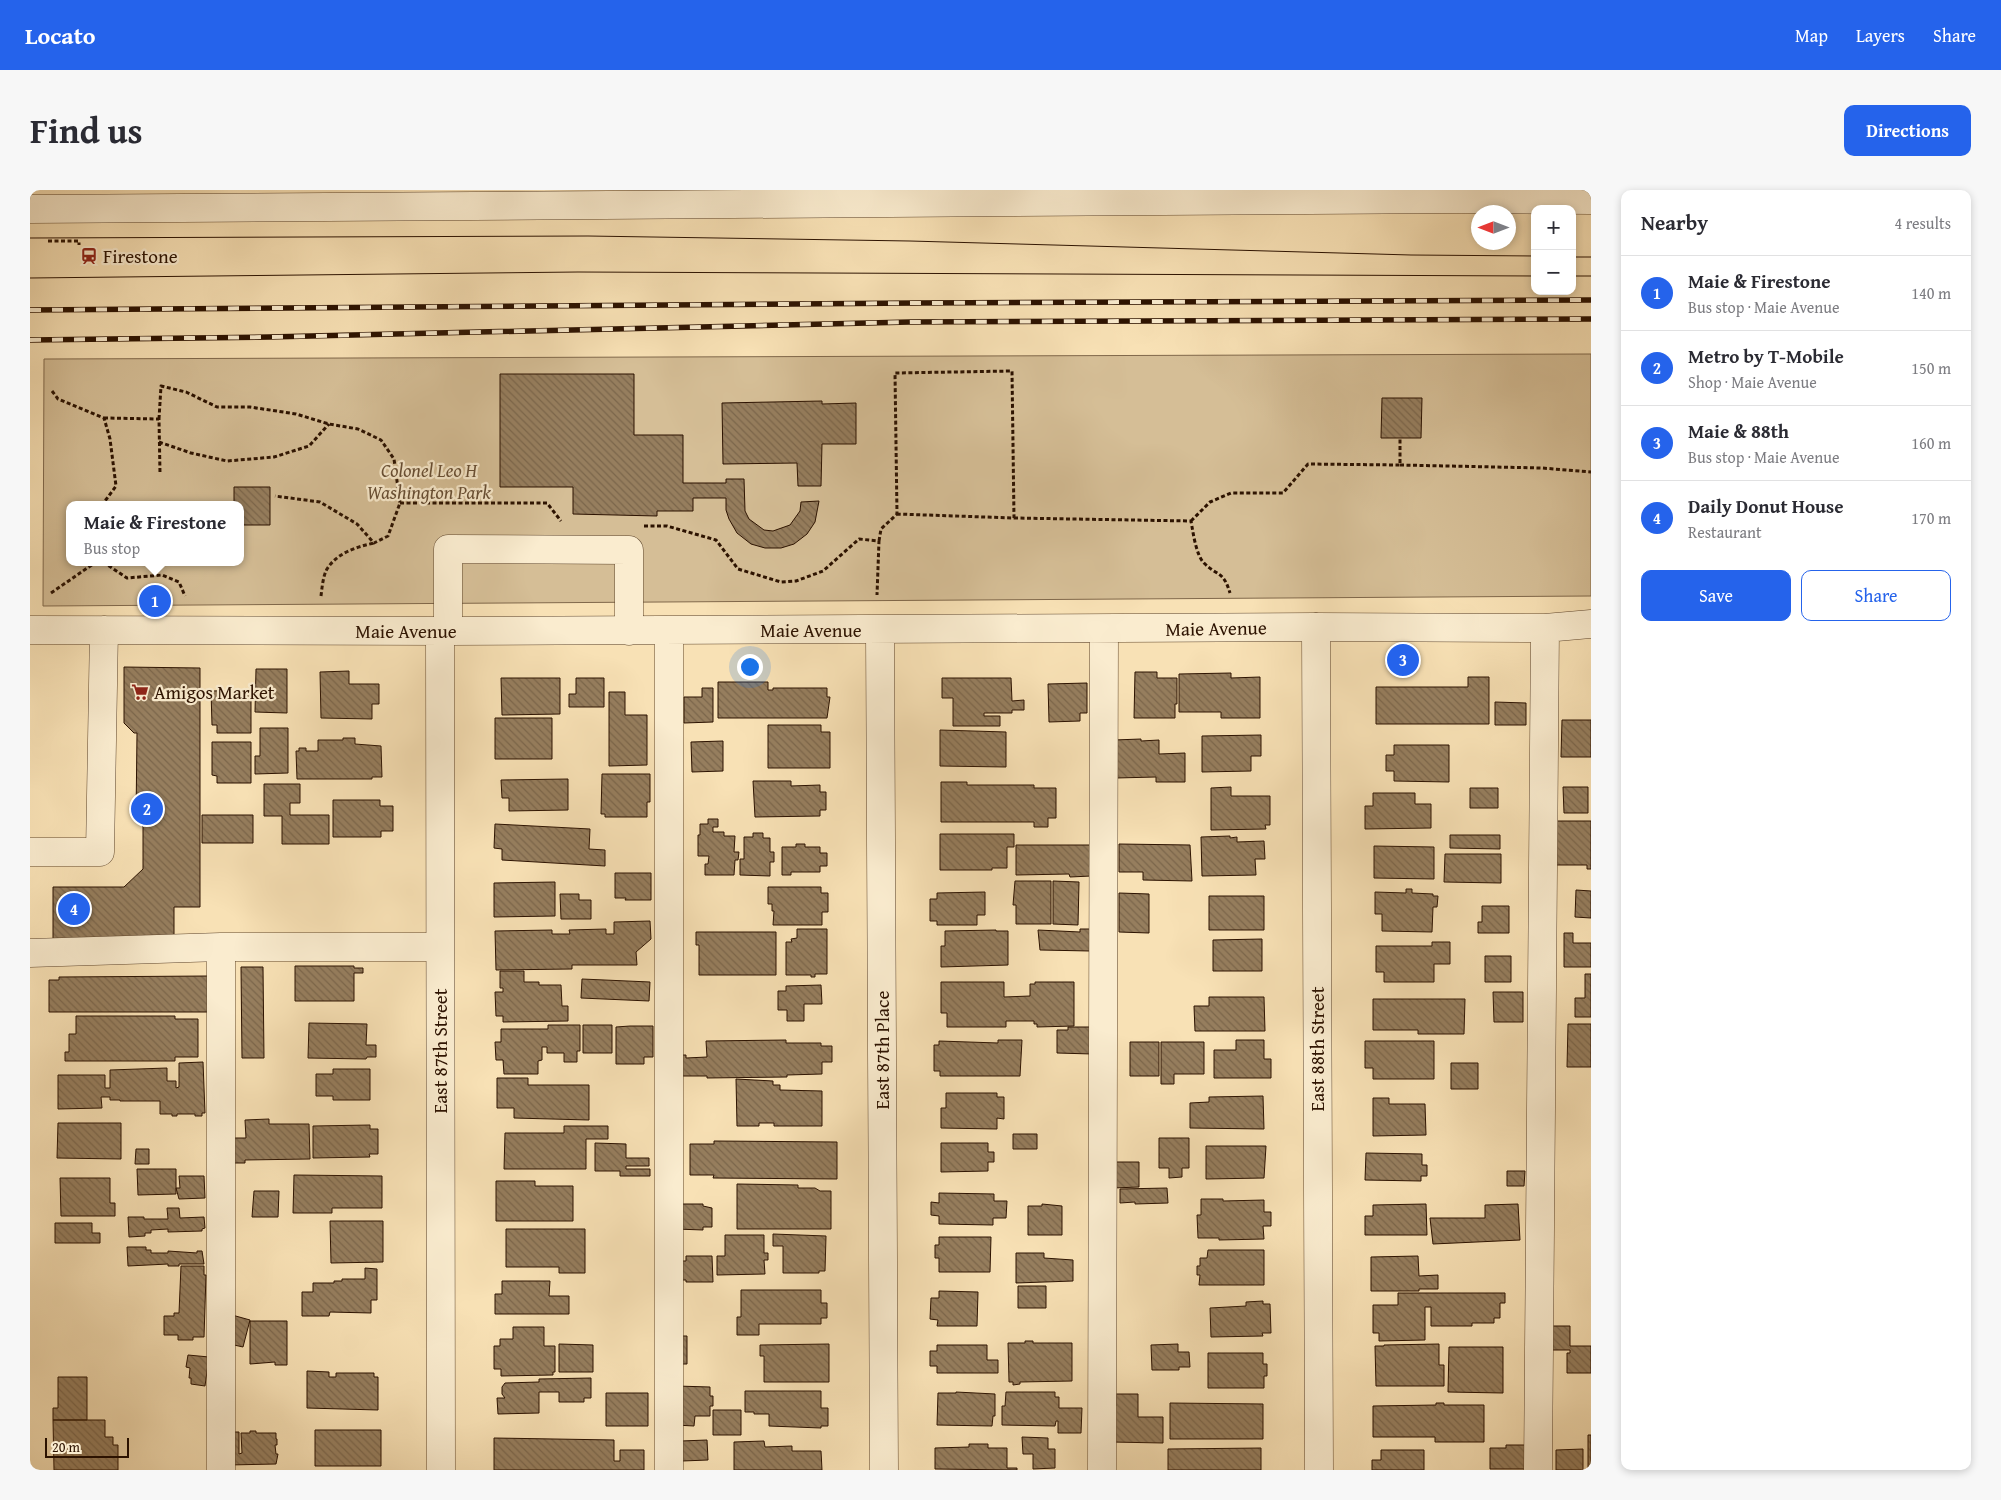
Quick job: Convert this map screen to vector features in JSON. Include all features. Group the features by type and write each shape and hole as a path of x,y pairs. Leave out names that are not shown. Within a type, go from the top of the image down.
{"street":[{"path":"30,209 743,197 1461,195 1591,200"},
{"name":"East 87th Street","path":"441,1470 440,947 444,631 448,549 629,550 629,631"},
{"name":"Maie Avenue","path":"30,630 629,631 1316,627 1544,628 1591,624"},
{"name":"East 88th Street","path":"1316,627 1319,1470"},
{"path":"1538,1470 1544,628"},
{"path":"1102,1470 1104,629"},
{"path":"30,852 100,852 104,630"},
{"path":"669,630 669,1470"},
{"name":"East 87th Place","path":"880,630 884,1470"},
{"path":"30,952 221,947 440,947"},
{"path":"221,947 221,1470"}],"path":[{"path":"48,241 79,241 79,245"},
{"path":"897,514 895,372 1012,371 1014,518"},
{"path":"160,473 160,386 186,392 217,407 250,407 296,414 329,424 358,429 381,440 394,459 400,503 388,536 374,543 357,546 342,554 326,570 321,596"},
{"path":"52,391 58,399 104,418 159,419"},
{"path":"104,418 110,439 116,486 105,501"},
{"path":"159,442 191,453 228,461 274,457 309,446 329,424"},
{"path":"1400,438 1400,465"},
{"path":"877,594 881,529 897,514 1191,521 1210,502 1230,493 1283,493 1308,464 1542,468 1591,472"},
{"path":"275,496 320,502 357,524 374,543"},
{"path":"400,503 547,503 563,523"},
{"path":"1191,521 1194,539 1203,563 1224,577 1230,593"},
{"path":"642,526 667,526 716,540 738,569 781,582 796,581 823,572 859,539 879,541"},
{"path":"51,593 90,566"},
{"path":"109,566 127,578 162,575 179,582 185,596"}],"green space":[{"name":"Colonel Leo H Washington Park","path":"1591,354 1591,596 43,606 44,359"}],"building":[{"path":"500,374 634,374 634,435 683,435 683,483 726,483 726,479 744,479 745,511 749,519 764,530 773,531 790,525 800,511 801,502 819,501 815,522 807,534 794,544 781,548 765,548 751,544 737,533 726,510 726,498 693,498 693,511 657,511 657,516 573,514 573,487 500,487"},
{"path":"1382,398 1422,398 1421,438 1381,438"},
{"path":"822,401 822,404 856,403 856,444 822,444 821,486 798,486 797,463 723,464 722,403"},
{"path":"234,487 270,487 270,525 244,525 244,501 234,501"},
{"path":"124,667 200,668 200,907 174,907 174,939 53,939 53,887 124,887 143,869 143,827 136,820 137,733 134,733 124,723"},
{"path":"256,669 287,669 287,713 255,712"},
{"path":"349,671 349,684 379,684 379,704 372,704 372,719 321,718 320,672"},
{"path":"1135,672 1157,672 1157,678 1177,678 1175,718 1134,718"},
{"path":"1231,673 1231,678 1260,677 1260,718 1221,718 1221,712 1179,712 1179,674"},
{"path":"1468,677 1489,677 1489,724 1376,724 1376,687 1468,687"},
{"path":"501,678 560,678 560,714 502,715"},
{"path":"576,678 604,678 604,707 569,707 569,694 576,694"},
{"path":"942,678 1011,678 1012,701 1024,700 1024,710 1012,710 1012,713 984,713 984,716 1000,716 1000,726 953,726 953,698 942,698"},
{"path":"718,682 768,682 768,690 773,690 773,688 827,688 827,697 830,697 827,718 718,718"},
{"path":"1087,683 1087,713 1080,713 1080,721 1049,722 1048,684"},
{"path":"702,688 713,688 713,722 684,723 684,697 702,697"},
{"path":"251,690 251,733 217,733 217,725 212,725 211,691"},
{"path":"609,692 625,692 625,715 647,715 647,765 609,766"},
{"path":"1495,702 1526,703 1526,725 1495,725"},
{"path":"495,718 552,718 552,759 495,759"},
{"path":"1562,720 1591,720 1591,757 1561,757"},
{"path":"768,725 821,725 821,732 830,732 830,768 768,768"},
{"path":"260,728 288,728 288,773 255,774 255,756 260,756"},
{"path":"940,730 1006,732 1006,767 940,766"},
{"path":"1261,735 1261,756 1251,756 1251,771 1202,772 1202,736"},
{"path":"343,738 355,738 355,744 381,746 382,777 372,777 372,779 297,779 296,751 299,751 299,748 306,748 306,751 318,751 318,740 343,740"},
{"path":"1141,739 1141,741 1159,740 1159,754 1185,753 1185,782 1156,782 1156,777 1116,778 1114,740"},
{"path":"723,741 723,771 692,772 691,742"},
{"path":"212,742 251,742 251,783 217,783 217,776 212,775"},
{"path":"1394,745 1449,745 1449,782 1394,781 1394,771 1386,771 1386,755 1394,755"},
{"path":"602,774 650,774 650,802 647,802 647,817 605,817 605,814 601,814"},
{"path":"568,779 568,810 509,811 509,798 502,798 501,780"},
{"path":"753,781 791,781 791,786 820,785 820,792 826,792 826,810 820,810 820,816 755,817"},
{"path":"941,782 967,782 967,785 1034,785 1034,788 1056,788 1056,818 1048,818 1048,827 1034,827 1034,822 941,822"},
{"path":"264,784 300,784 300,803 290,803 290,815 329,815 329,844 282,844 282,816 264,816"},
{"path":"1231,787 1231,796 1270,796 1270,825 1265,825 1266,829 1211,830 1211,788"},
{"path":"1563,787 1588,787 1588,813 1564,813"},
{"path":"1470,788 1498,788 1498,808 1470,808"},
{"path":"1373,793 1415,793 1415,804 1431,804 1431,828 1365,829 1365,806 1373,806"},
{"path":"333,800 380,800 380,806 393,806 393,831 381,831 381,837 333,837"},
{"path":"202,815 253,815 253,843 202,843"},
{"path":"708,819 718,819 718,827 713,827 713,832 724,832 724,836 735,836 734,852 739,852 738,860 735,860 734,875 705,875 705,864 708,864 709,856 698,856 698,835 700,835 700,824 708,824"},
{"path":"1555,821 1591,821 1591,869 1587,869 1587,865 1546,865"},
{"path":"495,824 590,829 589,849 605,850 605,866 502,860 502,849 494,848"},
{"path":"753,833 763,833 763,838 770,838 770,852 774,852 774,862 770,862 770,876 740,875 740,859 744,859 744,837 753,837"},
{"path":"940,834 1014,834 1014,847 1007,847 1007,868 992,868 992,870 940,870"},
{"path":"1450,835 1500,835 1500,849 1450,848"},
{"path":"1230,836 1230,838 1237,837 1237,842 1264,841 1265,859 1255,859 1256,875 1202,876 1201,837"},
{"path":"796,844 805,844 805,847 820,847 820,853 827,853 827,866 820,866 820,872 791,872 791,875 782,875 782,847 796,847"},
{"path":"1119,844 1190,845 1192,881 1143,880 1143,872 1119,872"},
{"path":"1016,845 1091,845 1091,876 1070,877 1069,874 1016,875"},
{"path":"1374,846 1434,847 1434,879 1374,878"},
{"path":"1445,854 1501,854 1501,883 1444,882"},
{"path":"615,873 651,873 651,900 615,898"},
{"path":"1015,881 1051,881 1051,924 1016,924 1016,905 1013,905"},
{"path":"1053,881 1079,882 1078,925 1053,924"},
{"path":"555,882 555,916 494,917 494,883"},
{"path":"768,887 821,887 821,893 828,893 828,912 822,912 822,925 773,925 774,911 772,911 772,904 768,904"},
{"path":"1406,889 1412,889 1412,893 1438,896 1437,907 1433,907 1432,932 1382,931 1382,914 1375,914 1375,892 1406,893"},
{"path":"1576,890 1591,891 1591,918 1575,917"},
{"path":"985,892 985,915 977,915 977,925 937,925 937,921 930,921 930,899 937,899 937,893"},
{"path":"1119,893 1149,894 1149,933 1119,932"},
{"path":"560,894 579,894 579,900 591,900 591,919 561,919"},
{"path":"1209,896 1264,896 1264,930 1209,930"},
{"path":"1482,906 1509,906 1509,933 1478,933 1478,922 1482,922"},
{"path":"650,921 651,939 636,952 637,965 572,965 572,969 496,970 495,931 552,930 552,934 570,934 569,930 606,929 606,934 614,934 614,922"},
{"path":"797,929 827,929 827,974 815,974 815,977 811,977 811,975 786,975 786,942 792,942 791,939 797,938"},
{"path":"1080,929 1090,929 1090,951 1040,950 1038,930 1080,932"},
{"path":"945,931 1008,931 1008,965 941,967 941,946 945,946"},
{"path":"696,932 776,932 776,975 699,975 699,945 696,945"},
{"path":"1564,933 1573,933 1573,943 1591,943 1591,967 1564,967"},
{"path":"1262,939 1262,971 1213,971 1213,940"},
{"path":"1432,942 1450,942 1450,964 1434,964 1434,982 1384,982 1384,972 1376,972 1376,946 1432,946"},
{"path":"1485,956 1511,956 1511,982 1485,982"},
{"path":"295,966 354,966 354,968 363,968 363,973 354,973 354,1001 295,1001"},
{"path":"241,967 263,967 264,1058 242,1058"},
{"path":"500,971 524,971 524,982 539,982 539,985 561,985 562,1006 568,1006 568,1021 503,1022 503,1016 496,1016 495,992 503,992 503,988 500,988"},
{"path":"1585,974 1591,974 1591,1017 1575,1017 1575,998 1585,998"},
{"path":"208,976 209,1012 49,1012 49,980 59,980 59,977"},
{"path":"582,979 650,982 649,1001 581,998"},
{"path":"941,982 1004,982 1004,997 1030,996 1030,984 1035,984 1035,982 1074,982 1074,1026 1037,1027 1034,1021 1006,1021 1006,1027 947,1027 947,1013 941,1013"},
{"path":"821,985 822,1004 804,1004 804,1021 787,1021 787,1010 778,1010 778,991 786,991 786,986"},
{"path":"1493,992 1523,992 1523,1022 1494,1022"},
{"path":"1209,997 1264,997 1265,1031 1195,1031 1194,1006 1209,1006"},
{"path":"1373,999 1465,999 1464,1034 1418,1034 1418,1030 1373,1030"},
{"path":"76,1016 175,1016 175,1019 198,1019 198,1057 175,1057 175,1061 65,1061 65,1052 69,1052 69,1034 76,1034"},
{"path":"309,1023 367,1024 366,1045 376,1045 376,1057 367,1057 366,1059 308,1058"},
{"path":"1568,1024 1591,1024 1591,1067 1567,1067"},
{"path":"548,1025 580,1025 580,1051 577,1051 577,1062 564,1062 564,1053 547,1053 547,1047 542,1047 542,1060 538,1061 538,1074 504,1074 503,1060 496,1060 495,1042 501,1042 501,1029 548,1029"},
{"path":"583,1025 612,1025 612,1053 583,1053"},
{"path":"653,1026 653,1057 644,1057 644,1064 616,1064 616,1027"},
{"path":"1068,1027 1092,1027 1092,1054 1057,1053 1057,1030 1068,1030"},
{"path":"786,1040 786,1043 821,1043 821,1046 832,1046 832,1062 822,1062 822,1074 787,1075 787,1077 707,1078 707,1076 682,1076 676,1055 686,1055 686,1058 707,1057 706,1041"},
{"path":"998,1040 1022,1040 1020,1076 940,1076 940,1071 934,1071 934,1045 939,1045 939,1041 998,1043"},
{"path":"1236,1040 1264,1040 1264,1059 1271,1059 1271,1078 1214,1078 1214,1050 1236,1050"},
{"path":"1365,1041 1434,1041 1434,1079 1373,1079 1373,1068 1365,1068"},
{"path":"1130,1042 1159,1042 1159,1076 1130,1076"},
{"path":"1161,1042 1204,1042 1204,1074 1174,1074 1174,1084 1161,1084"},
{"path":"203,1062 205,1113 202,1113 202,1116 195,1116 195,1114 177,1114 177,1116 172,1116 172,1114 160,1114 160,1101 120,1101 110,1100 110,1097 101,1097 102,1108 58,1109 58,1075 105,1075 105,1088 110,1088 110,1070 167,1068 167,1081 176,1081 176,1088 179,1087 179,1063"},
{"path":"1451,1063 1478,1063 1478,1089 1451,1089"},
{"path":"333,1069 370,1069 370,1100 333,1100 333,1096 316,1096 316,1074 333,1074"},
{"path":"497,1078 528,1078 528,1085 589,1085 589,1120 514,1118 514,1108 497,1108"},
{"path":"736,1079 773,1081 773,1085 780,1085 780,1090 822,1091 822,1126 774,1126 774,1123 759,1123 759,1126 737,1126"},
{"path":"946,1093 997,1093 997,1097 1004,1097 1004,1119 997,1118 997,1129 941,1128 941,1108 946,1108"},
{"path":"1263,1096 1264,1129 1190,1128 1190,1103 1209,1102 1209,1097"},
{"path":"1373,1098 1389,1098 1389,1104 1425,1104 1426,1135 1373,1136"},
{"path":"269,1119 269,1124 309,1124 310,1159 245,1160 245,1163 231,1163 230,1138 246,1138 245,1120"},
{"path":"58,1123 121,1123 121,1159 57,1158"},
{"path":"370,1125 370,1129 378,1129 378,1154 369,1154 370,1157 313,1158 313,1126"},
{"path":"564,1126 608,1126 608,1139 586,1139 586,1169 504,1169 505,1133 564,1133"},
{"path":"1013,1134 1037,1134 1037,1149 1013,1149"},
{"path":"1159,1138 1189,1138 1189,1168 1182,1168 1182,1177 1169,1178 1169,1168 1159,1168"},
{"path":"714,1141 837,1142 837,1179 713,1178 714,1175 690,1175 690,1144 714,1144"},
{"path":"595,1143 626,1144 626,1158 649,1158 649,1166 626,1166 626,1169 650,1169 650,1176 620,1176 620,1171 595,1171"},
{"path":"941,1143 988,1143 988,1152 994,1152 994,1162 988,1162 988,1171 941,1172"},
{"path":"1206,1146 1266,1146 1264,1178 1206,1179"},
{"path":"136,1149 149,1149 149,1164 135,1164"},
{"path":"1366,1153 1422,1154 1422,1165 1427,1165 1427,1176 1421,1176 1421,1181 1365,1180"},
{"path":"1113,1162 1139,1162 1139,1187 1113,1188"},
{"path":"137,1169 176,1169 176,1194 138,1195"},
{"path":"1507,1171 1525,1171 1524,1186 1507,1186"},
{"path":"294,1175 382,1176 382,1208 332,1208 332,1213 293,1213"},
{"path":"179,1176 204,1176 205,1198 179,1199 176,1188 180,1188"},
{"path":"60,1178 110,1178 110,1203 115,1203 115,1216 61,1216"},
{"path":"496,1181 535,1181 535,1186 573,1186 573,1221 496,1221"},
{"path":"737,1184 798,1185 798,1188 815,1188 820,1191 831,1191 831,1229 737,1229"},
{"path":"1167,1188 1168,1203 1120,1203 1120,1189"},
{"path":"254,1191 279,1191 278,1217 252,1217"},
{"path":"939,1193 994,1194 994,1201 1007,1201 1006,1218 993,1218 993,1225 939,1224 939,1216 931,1215 931,1202 939,1203"},
{"path":"1201,1199 1223,1199 1223,1201 1264,1200 1264,1212 1271,1212 1271,1226 1263,1226 1264,1239 1219,1240 1219,1238 1198,1238 1197,1215 1201,1215"},
{"path":"676,1204 703,1204 703,1206 712,1208 712,1227 703,1227 703,1230 676,1229"},
{"path":"1042,1204 1062,1206 1062,1235 1028,1235 1028,1206 1042,1206"},
{"path":"1426,1204 1427,1235 1365,1235 1365,1216 1373,1216 1373,1205"},
{"path":"1518,1204 1520,1240 1433,1244 1430,1218 1485,1218 1485,1205"},
{"path":"167,1208 179,1208 180,1218 204,1217 205,1228 202,1231 168,1232 168,1229 151,1230 151,1233 145,1233 145,1236 129,1237 128,1217 168,1219"},
{"path":"330,1221 383,1221 383,1262 331,1263"},
{"path":"55,1223 92,1223 92,1233 100,1233 100,1243 55,1243"},
{"path":"506,1229 585,1229 585,1273 559,1273 559,1267 506,1267"},
{"path":"773,1234 826,1236 825,1271 819,1271 819,1273 783,1273 783,1246 773,1246"},
{"path":"725,1235 764,1235 764,1253 768,1253 768,1260 764,1260 765,1274 717,1275 717,1256 725,1256"},
{"path":"939,1237 991,1237 990,1272 939,1272 939,1258 935,1258 935,1245 939,1245"},
{"path":"127,1247 146,1247 146,1250 151,1250 151,1253 168,1253 168,1251 197,1253 197,1251 202,1251 204,1264 128,1266"},
{"path":"1208,1250 1264,1250 1264,1285 1199,1285 1200,1275 1197,1275 1197,1266 1200,1266 1200,1258 1207,1258"},
{"path":"1016,1253 1044,1253 1044,1258 1073,1260 1073,1281 1016,1283"},
{"path":"686,1256 712,1256 713,1282 673,1280 673,1261 686,1261"},
{"path":"1418,1256 1419,1276 1438,1275 1438,1289 1371,1291 1371,1257"},
{"path":"181,1266 204,1266 204,1275 206,1275 204,1337 193,1337 193,1340 178,1340 178,1335 164,1335 164,1316 174,1316 174,1313 179,1313"},
{"path":"365,1268 377,1269 377,1300 371,1300 371,1313 330,1312 329,1316 302,1316 302,1292 313,1292 313,1283 334,1283 334,1281 342,1281 342,1279 365,1279"},
{"path":"502,1281 550,1281 549,1296 569,1296 569,1314 495,1314 495,1294 502,1294"},
{"path":"1018,1286 1046,1286 1046,1308 1018,1308"},
{"path":"741,1290 821,1290 821,1303 827,1303 827,1318 821,1318 821,1324 759,1324 759,1335 737,1335 737,1317 741,1317"},
{"path":"939,1291 978,1292 977,1326 937,1326 938,1320 930,1319 931,1298 939,1298"},
{"path":"1398,1293 1505,1293 1505,1303 1500,1303 1500,1318 1494,1318 1494,1323 1472,1323 1472,1326 1431,1326 1431,1307 1425,1307 1425,1340 1379,1341 1379,1333 1373,1333 1373,1305 1398,1305"},
{"path":"1263,1301 1263,1304 1270,1304 1271,1333 1262,1333 1263,1336 1211,1337 1210,1308 1246,1306 1246,1302"},
{"path":"232,1315 250,1320 243,1347 225,1343"},
{"path":"250,1321 287,1321 287,1365 275,1365 275,1362 250,1364"},
{"path":"1548,1326 1570,1326 1570,1346 1591,1346 1591,1373 1567,1373 1567,1353 1570,1353 1570,1350 1548,1350"},
{"path":"513,1327 544,1327 544,1346 555,1346 555,1372 553,1372 553,1375 501,1376 501,1369 494,1369 494,1346 500,1346 500,1339 513,1339"},
{"path":"674,1336 687,1336 687,1364 674,1364"},
{"path":"1025,1341 1033,1341 1033,1343 1072,1343 1072,1381 1020,1382 1020,1384 1013,1385 1013,1382 1009,1382 1008,1343 1025,1343"},
{"path":"559,1344 593,1345 593,1372 559,1372"},
{"path":"829,1344 829,1382 764,1382 764,1356 760,1356 760,1345"},
{"path":"1178,1344 1178,1352 1189,1352 1190,1367 1179,1367 1179,1370 1152,1370 1151,1345"},
{"path":"1439,1344 1439,1365 1444,1365 1444,1386 1376,1386 1375,1346"},
{"path":"937,1345 987,1345 987,1360 998,1360 998,1373 937,1373 937,1366 930,1366 930,1351 937,1351"},
{"path":"1449,1347 1503,1347 1503,1393 1448,1392"},
{"path":"1208,1353 1263,1353 1263,1364 1267,1364 1264,1388 1208,1388"},
{"path":"188,1355 209,1357 205,1386 191,1384 191,1378 189,1378 190,1368 186,1367"},
{"path":"307,1371 329,1372 329,1377 336,1377 336,1373 374,1373 374,1377 378,1377 378,1410 307,1408"},
{"path":"58,1377 87,1377 87,1420 53,1420 53,1408 58,1408"},
{"path":"591,1378 591,1398 584,1398 584,1402 559,1402 559,1392 539,1392 539,1413 498,1414 497,1398 505,1398 502,1394 502,1387 505,1383 539,1382 539,1379"},
{"path":"676,1386 710,1387 710,1396 713,1396 713,1406 710,1406 710,1416 695,1416 694,1426 675,1425"},
{"path":"745,1391 821,1391 821,1408 828,1408 828,1426 821,1426 821,1428 769,1426 769,1414 745,1412"},
{"path":"1006,1392 1055,1392 1055,1397 1059,1397 1059,1408 1082,1408 1081,1433 1058,1433 1058,1421 1056,1421 1055,1426 1002,1425 1002,1406 1005,1406"},
{"path":"606,1393 648,1393 648,1426 606,1426"},
{"path":"938,1393 995,1394 995,1416 993,1416 992,1426 937,1425"},
{"path":"1116,1394 1138,1394 1138,1417 1163,1417 1163,1443 1111,1442 1111,1406 1116,1406"},
{"path":"1170,1403 1263,1404 1263,1439 1170,1439"},
{"path":"1436,1403 1444,1403 1444,1405 1484,1405 1484,1442 1435,1442 1435,1437 1373,1437 1373,1406 1436,1405"},
{"path":"713,1410 741,1410 741,1435 713,1435"},
{"path":"53,1420 105,1420 105,1437 113,1437 113,1445 118,1445 118,1470 54,1470"},
{"path":"315,1430 381,1430 381,1466 315,1466"},
{"path":"250,1431 256,1431 256,1433 276,1433 277,1445 275,1445 276,1454 278,1454 276,1464 228,1465 227,1432 239,1432 239,1454 242,1453 241,1433 250,1433"},
{"path":"1588,1435 1591,1435 1591,1470 1588,1470"},
{"path":"1022,1437 1048,1438 1048,1449 1055,1449 1055,1468 1033,1469 1033,1454 1023,1454"},
{"path":"494,1438 614,1440 614,1461 620,1461 620,1450 644,1450 644,1470 494,1470"},
{"path":"707,1440 708,1460 682,1461 681,1441"},
{"path":"764,1441 765,1447 792,1446 792,1451 821,1451 822,1470 734,1470 734,1442"},
{"path":"969,1444 988,1444 988,1448 1007,1448 1007,1468 1017,1468 1017,1470 935,1469 935,1448 969,1447"},
{"path":"1506,1445 1526,1445 1526,1469 1490,1469 1490,1448 1506,1448"},
{"path":"1261,1448 1261,1470 1168,1470 1168,1449"},
{"path":"1583,1449 1583,1470 1556,1470 1556,1450"},
{"path":"1381,1450 1424,1450 1424,1470 1372,1470 1372,1460 1381,1460"}],"tram line":[{"path":"30,238 588,236 910,241 1411,255 1531,256"},
{"path":"1576,257 1591,257"},
{"path":"30,278 578,272 1531,276"},
{"path":"1576,276 1591,276"}],"railway":[{"path":"30,310 1591,300"},
{"path":"30,340 269,337 910,322 1591,319"}],"place":[{"name":"Firestone","path":"89,256"},
{"name":"Maie & Firestone","path":"155,601"},
{"name":"Maie & 88th","path":"1403,660"},
{"name":"Amigos Market","path":"140,692"},
{"name":"Metro by T-Mobile","path":"147,809"},
{"name":"Daily Donut House","path":"74,909"}]}
